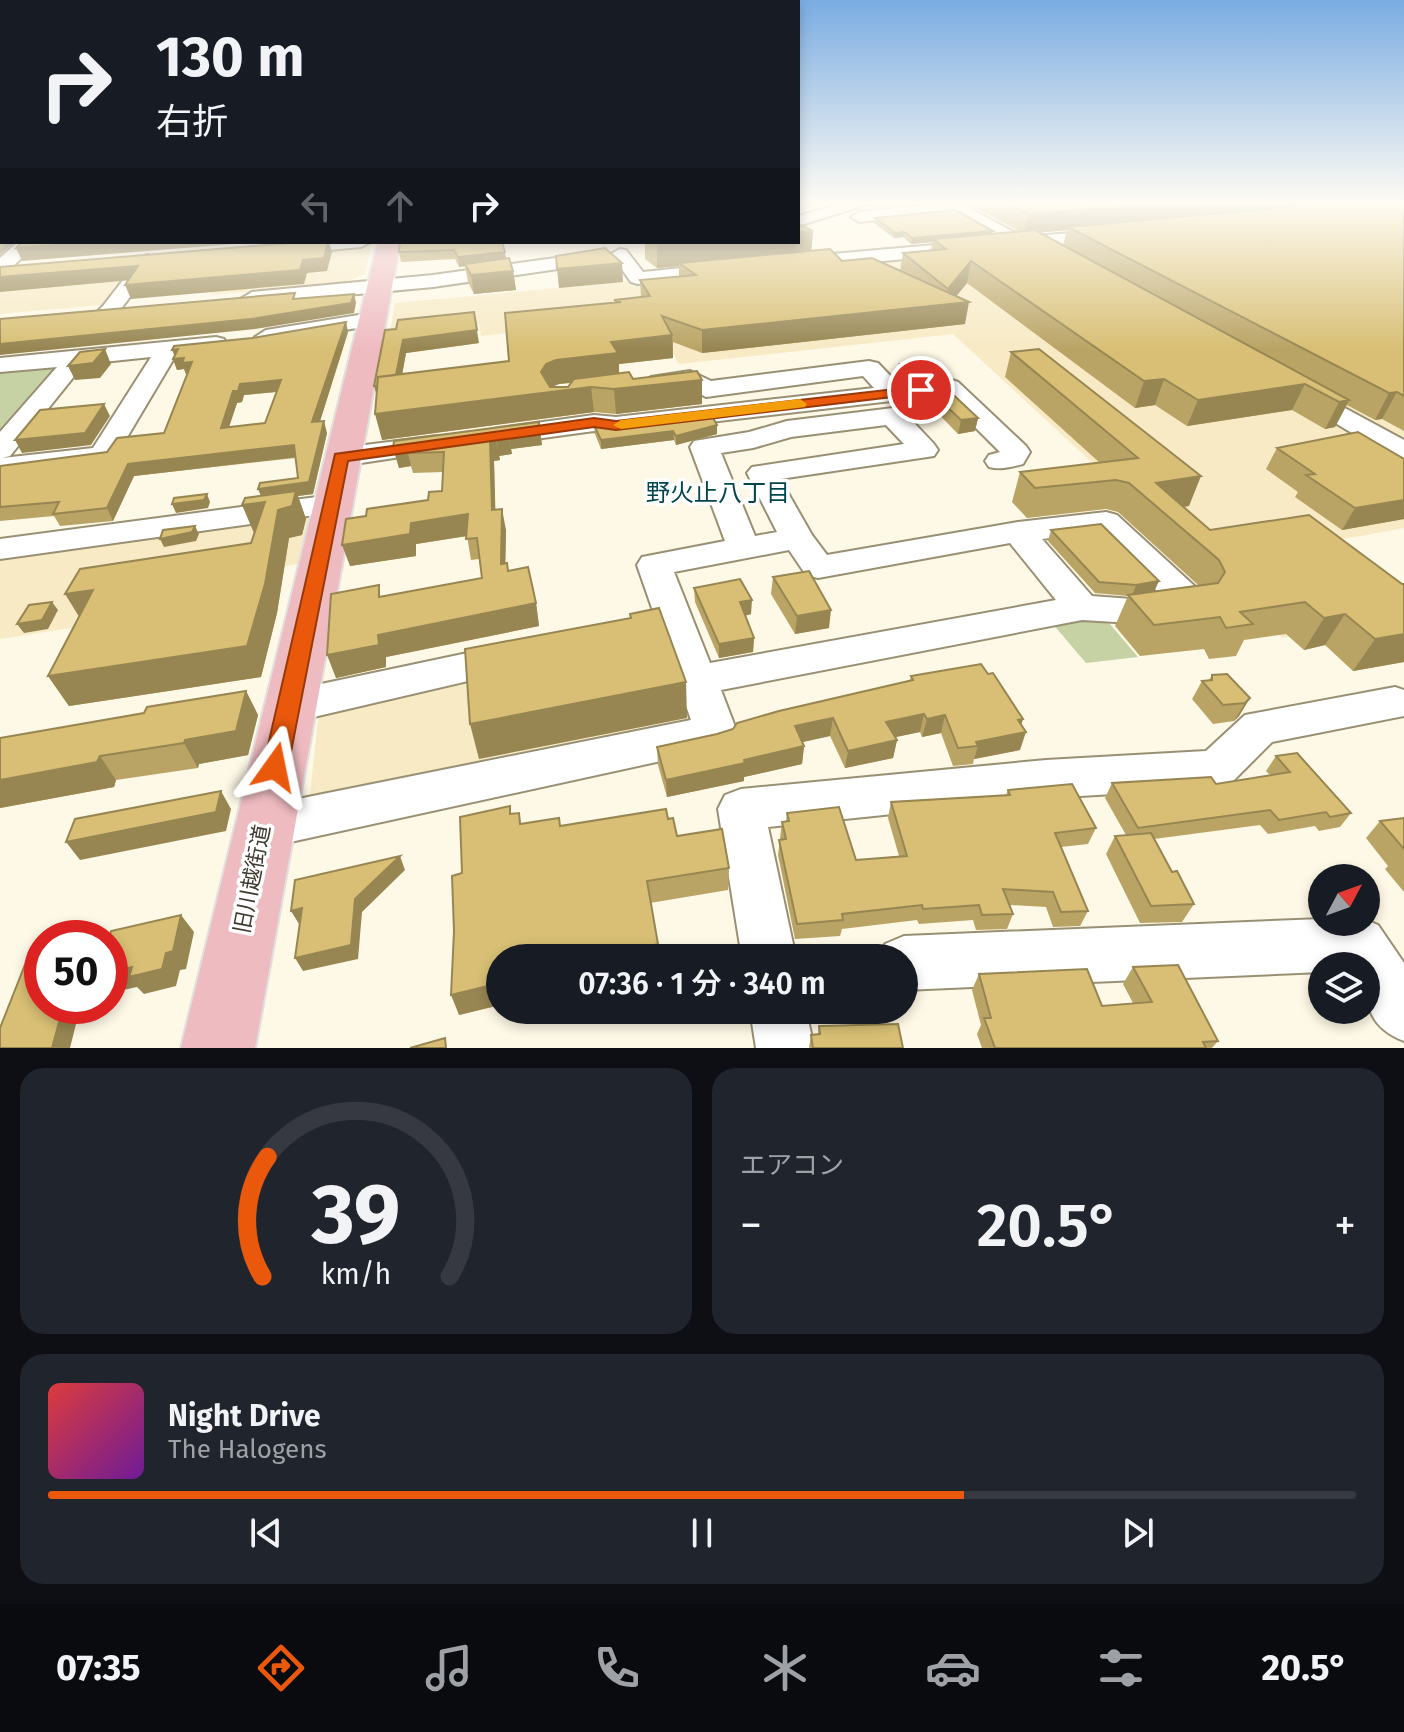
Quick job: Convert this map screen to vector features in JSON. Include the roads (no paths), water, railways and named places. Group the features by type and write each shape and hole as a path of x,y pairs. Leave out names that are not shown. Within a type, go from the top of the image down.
{"main road":[{"name":"旧川越街道","path":"218,1048 380,282"}],"street":[{"path":"0,270 20,251"},
{"path":"237,299 380,282 517,271 637,251"},
{"path":"779,265 939,251"},
{"path":"620,254 638,278 732,269"},
{"path":"119,263 155,260 102,311 142,308"},
{"path":"0,270 30,269"},
{"path":"0,365 255,339 380,282"},
{"path":"0,467 103,455 167,350"},
{"path":"0,450 76,359"},
{"path":"632,386 690,378 706,389 869,368 893,393"},
{"path":"735,384 750,409"},
{"path":"1288,385 1404,452"},
{"path":"343,446 594,423 616,425 893,393 954,389 1016,452 1013,458 999,461"},
{"path":"477,419 521,414"},
{"path":"696,680 1082,608 1132,611 1189,602 1106,522 1018,532 818,567 797,538 762,473 924,450 893,416 787,429 753,440 704,447 744,548"},
{"path":"343,446 448,423"},
{"path":"0,549 332,504"},
{"path":"1018,532 1082,608"},
{"path":"263,827 716,732 696,680 658,626 654,565 797,538"},
{"path":"288,707 550,650"},
{"path":"766,944 741,809 1046,779 1216,769 1260,727 1395,703"},
{"path":"918,962 1359,944 1404,1013"},
{"path":"781,1024 785,1048"}],"district":[{"name":"野火止八丁目","path":"718,493"}]}
